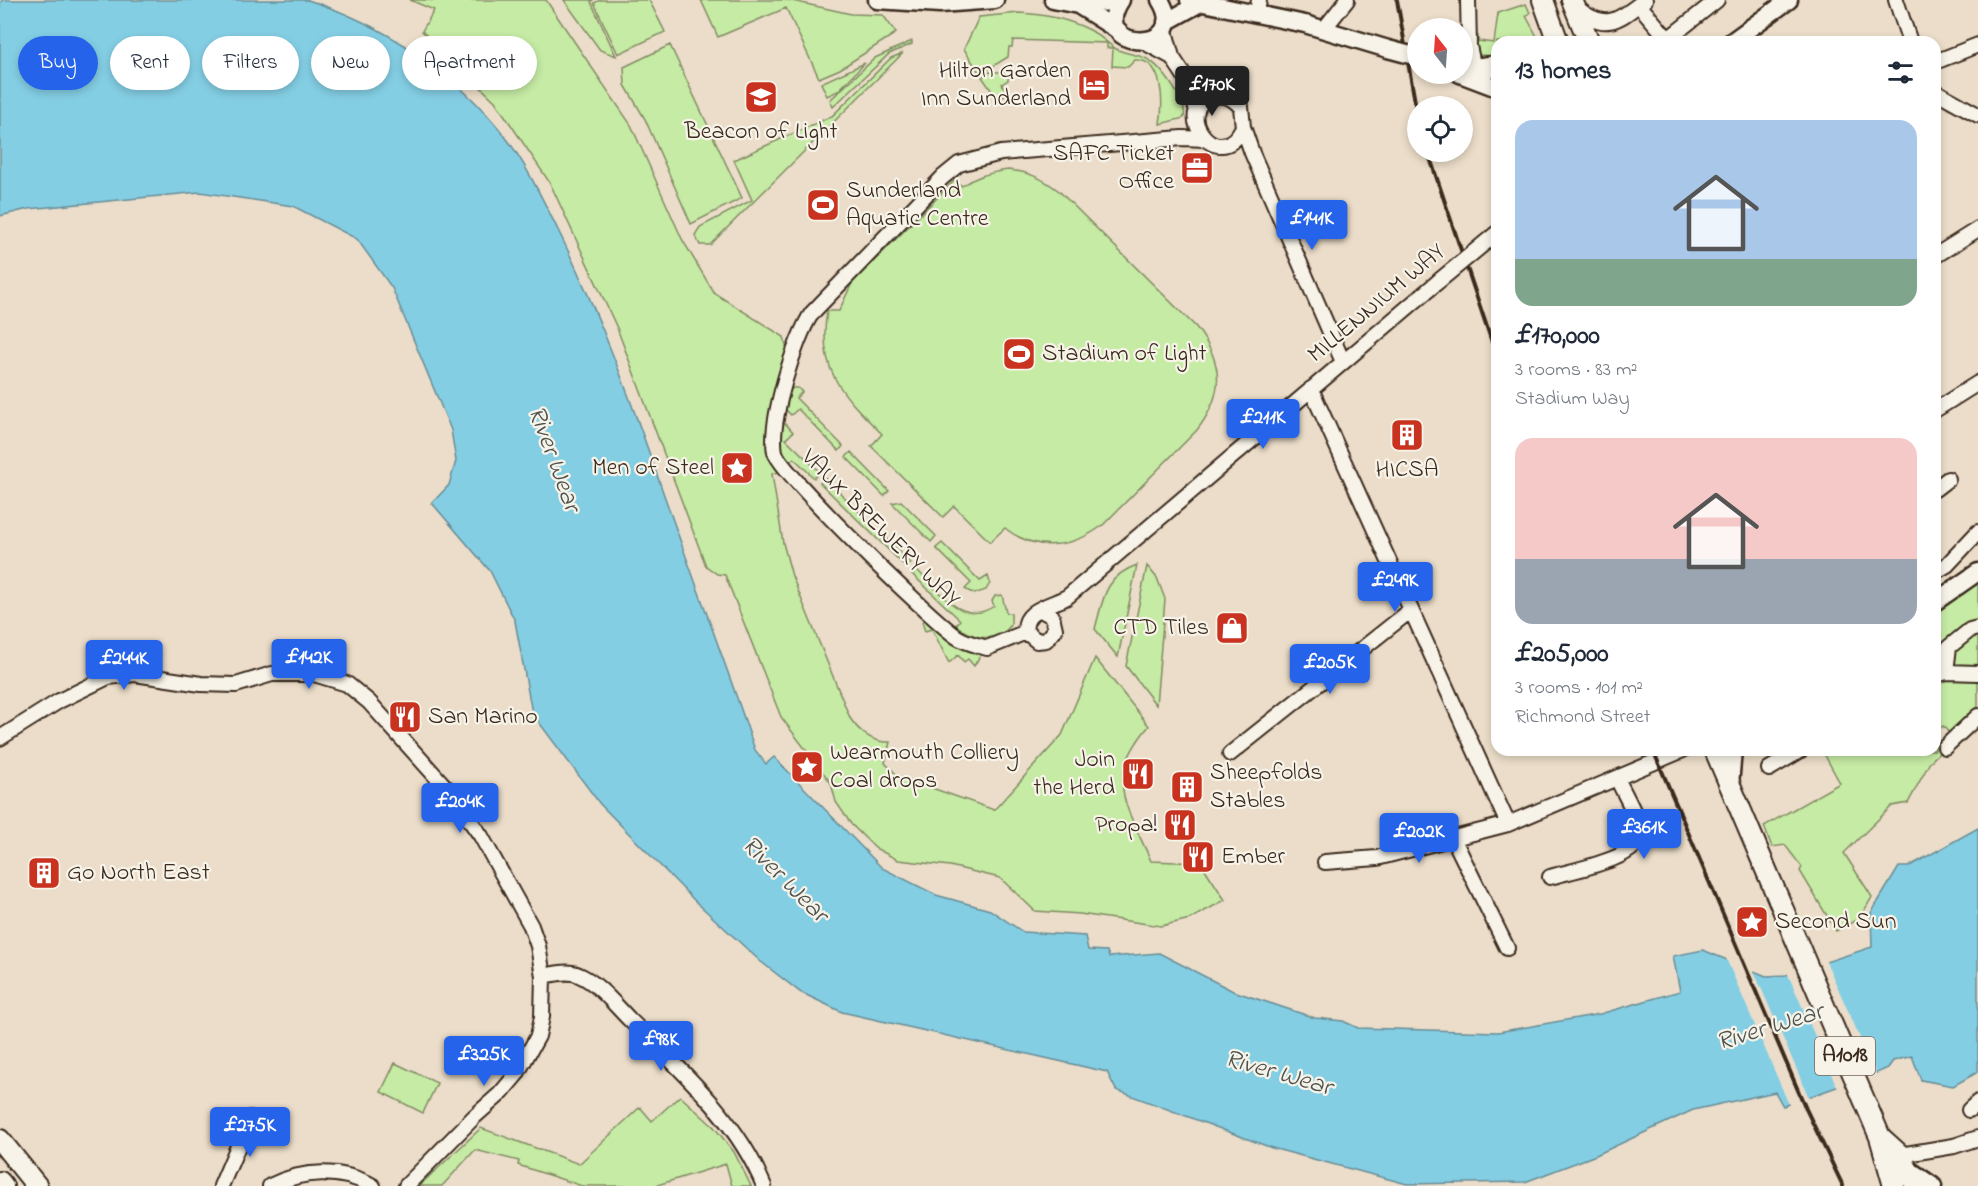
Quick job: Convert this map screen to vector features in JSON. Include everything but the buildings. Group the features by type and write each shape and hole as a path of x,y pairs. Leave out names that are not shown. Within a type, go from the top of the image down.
{"highway":[{"path":"1543,0 1556,36"},
{"path":"1573,3 1586,36"},
{"path":"1473,69 1491,67"},
{"name":"A1018","path":"1718,756 1877,1130 1894,1186"},
{"name":"A1018","path":"1877,1130 1908,1170"},
{"path":"3,1144 37,1186"},
{"path":"0,1182 3,1186"}],"main road":[{"path":"877,0 940,4 995,0"},
{"path":"1053,0 1078,5 1121,0"},
{"path":"1119,31 1114,16 1121,0"},
{"path":"1160,0 1164,7 1165,25"},
{"path":"1739,36 1789,0"},
{"path":"1078,5 1131,41 1144,42 1156,37 1165,25 1196,1 1258,6 1407,54"},
{"path":"1473,71 1491,75"},
{"path":"1473,74 1491,85"},
{"path":"1941,598 1978,572"},
{"path":"1730,786 1732,756"},
{"path":"3,1144 29,1186"},
{"path":"1908,1170 1933,1186"}],"street":[{"path":"1324,29 1347,0"},
{"path":"1468,0 1468,18"},
{"path":"1672,36 1716,0"},
{"path":"1896,0 1908,36"},
{"path":"1573,3 1588,18 1601,23 1617,20 1642,2 1666,36"},
{"path":"1165,25 1172,57 1188,81 1205,93 1216,96"},
{"path":"1144,42 1172,57"},
{"path":"1941,60 1978,45"},
{"path":"1188,81 1192,102 1197,111 1197,127 1206,139 1220,144 1228,143 1235,139 1243,127"},
{"path":"1941,94 1978,115"},
{"path":"1197,111 1208,98 1224,95 1237,102 1244,113 1243,127 1252,153 1343,362"},
{"path":"1182,138 1197,127"},
{"name":"VAUX BREWERY WAY","path":"1026,632 987,648 956,637 826,512 786,470 775,453 775,430 801,328 812,313 943,177 959,164 1001,153 1182,138 1206,139"},
{"path":"1228,143 1252,153"},
{"path":"1941,252 1978,229"},
{"name":"MILLENNIUM WAY","path":"1041,610 1067,597 1491,238"},
{"path":"1941,406 1978,383"},
{"path":"1311,389 1508,824"},
{"path":"1941,484 1947,479"},
{"path":"1941,568 1978,532"},
{"name":"MILLENNIUM WAY","path":"1054,620 1067,597"},
{"path":"1041,610 1049,613 1054,620 1055,629 1046,640 1032,639 1026,632 1027,618 1033,612 1041,610"},
{"path":"1230,754 1411,610"},
{"path":"1978,628 1970,630 1949,647 1941,674 1978,674"},
{"path":"0,738 59,701 108,676 135,674 201,684 236,685 272,674 314,674 347,684 369,702 449,791 481,836 531,926 538,946 543,976 542,1017 538,1036 521,1068 500,1094 406,1186"},
{"path":"1945,747 1978,716"},
{"path":"1325,862 1377,858 1508,824 1669,756"},
{"path":"1769,769 1791,756"},
{"path":"1550,877 1615,858 1632,850 1638,844 1640,835 1638,826 1617,778"},
{"path":"1454,838 1507,948"},
{"path":"543,976 574,973 591,982 694,1083 743,1144 764,1186"},
{"path":"221,1186 250,1118"},
{"path":"1908,1170 1954,1146 1978,1138"},
{"path":"270,1186 305,1174 350,1176 373,1186"}],"green space":[{"path":"410,0 546,0 631,125 682,239 714,293 784,337 788,353 770,452 778,472 772,474 783,543 792,576 850,718 867,736 878,741 890,742 885,763 898,776 994,810 1062,735 1095,658 1149,726 1126,762 1123,793 1127,808 1151,861 1201,863 1225,900 1190,919 1161,926 1080,914 1035,911 1000,878 950,866 898,860 875,848 851,824 836,802 831,783 781,717 725,575 717,574 706,566 617,328 550,183 495,101 484,90 537,90 537,36 427,36 422,31 434,10"},
{"path":"564,0 593,0 591,2 616,56 600,50"},
{"path":"600,0 649,0 665,32 618,54 594,3"},
{"path":"701,0 788,0 851,14 883,15 896,33 840,69 819,78 786,8 718,37"},
{"path":"1526,4 1530,13 1526,16 1537,36 1495,36 1498,13"},
{"path":"1019,13 1046,16 1082,26 1116,49 1147,59 1159,69 1178,95 1182,103 1184,118 1160,124 1162,106 1160,84 1152,67 1145,62 1135,60 1128,67 1112,66 1113,48 1107,48 1107,43 1013,40 1012,47 1009,47 1008,57 980,74 964,49 979,17"},
{"path":"1478,35 1478,41 1491,43 1491,56 1478,55 1475,46"},
{"path":"912,41 912,44 889,54 833,107 830,100 875,58"},
{"path":"670,45 742,198 691,224 645,119 625,85 624,67"},
{"path":"903,53 710,245 700,245 695,235 700,227 752,200 734,160 832,116 891,58"},
{"path":"865,63 838,91 827,96 821,83"},
{"path":"990,72 1008,72 1008,80 1002,84 1009,96 996,97 982,77"},
{"name":"Stadium of Light","path":"1008,170 1035,176 1059,191 1196,327 1212,353 1218,378 1213,403 1197,430 1103,525 1067,543 1042,544 1029,541 1005,528 990,542 954,506 943,517 871,446 882,434 844,393 829,366 826,350 827,311 839,311 852,283 955,180 962,186 984,175"},
{"path":"793,388 798,388 802,392 796,398 843,446 839,451 798,409 791,415 784,408 787,393"},
{"path":"785,423 793,432 786,439 820,472 814,478 794,458 787,464 780,455 780,424"},
{"path":"851,452 889,491 884,496 846,457"},
{"path":"825,478 911,563 906,567 820,483"},
{"path":"901,501 936,536 931,542 892,503"},
{"path":"942,543 980,581 988,576 990,583 986,590 974,594 965,589 971,583 936,548"},
{"path":"1137,565 1118,657 1095,629 1103,598 1112,582 1118,575"},
{"path":"1147,566 1157,578 1165,599 1156,705 1126,666"},
{"path":"917,570 942,596 962,610 983,612 994,606 992,601 995,596 1002,595 1006,612 1011,614 1011,625 999,635 991,637 976,636 962,630 956,625 960,620 912,574"},
{"path":"1978,582 1978,715 1950,734 1943,726 1941,728 1941,607"},
{"path":"925,617 983,651 974,666 968,659 964,662 958,655 949,663 932,629 925,631 922,622"},
{"path":"1825,756 1936,756 1930,762 1908,803 1892,806 1844,853 1872,897 1860,918 1836,931 1800,871 1802,867 1785,845 1772,847 1764,826 1840,783"},
{"path":"395,1063 437,1083 423,1113 381,1092"},
{"path":"680,1096 714,1127 734,1152 751,1186 732,1186 726,1164 654,1186 582,1186 518,1165 519,1161 475,1150 442,1186 419,1186 481,1128 579,1164 640,1107 652,1121"}],"water":[{"name":"River Wear","path":"2,0 308,0 336,10 389,36 311,36 311,90 390,90 390,36 402,44 402,90 463,90 504,135 519,158 546,206 588,294 639,425 755,750 766,764 774,757 882,868 936,895 990,910 1023,932 1085,936 1088,950 1107,951 1109,957 1159,953 1233,991 1315,1018 1343,1021 1358,1028 1498,1032 1600,1014 1680,991 1673,956 1703,950 1766,976 1786,975 1872,947 1871,913 1899,867 1908,867 1978,828 1978,1072 1953,1086 1921,1080 1912,1056 1893,1061 1888,1068 1879,1072 1783,1106 1775,1092 1693,1110 1596,1155 1525,1182 1407,1184 1272,1148 1116,1090 1107,1072 842,1012 800,992 760,961 694,900 600,804 532,713 515,621 490,571 432,503 449,485 456,461 451,430 392,288 357,239 293,206 200,192 28,209 0,216 0,4"}],"pier":[{"path":"1725,956 1752,967 1810,1100 1790,1107"},
{"path":"1825,959 1877,1076 1838,1089 1787,972"}],"railway":[{"path":"1397,0 1414,96"},
{"path":"1431,162 1491,339"},
{"path":"1656,756 1806,1109 1843,1186"}],"place":[{"name":"Hilton Garden Inn Sunderland","path":"1094,85"},
{"name":"Beacon of Light","path":"761,97"},
{"name":"SAFC Ticket Office","path":"1197,168"},
{"name":"Sunderland Aquatic Centre","path":"823,205"},
{"name":"Stadium of Light","path":"1019,354"},
{"name":"HICSA","path":"1407,435"},
{"name":"Men of Steel","path":"737,468"},
{"name":"CTD Tiles","path":"1232,628"},
{"name":"San Marino","path":"405,717"},
{"name":"Wearmouth Colliery Coal drops","path":"807,767"},
{"name":"Join the Herd","path":"1138,774"},
{"name":"Sheepfolds Stables","path":"1187,787"},
{"name":"Propa!","path":"1180,825"},
{"name":"Ember","path":"1198,857"},
{"name":"Go North East","path":"44,873"},
{"name":"Second Sun","path":"1752,922"}]}
